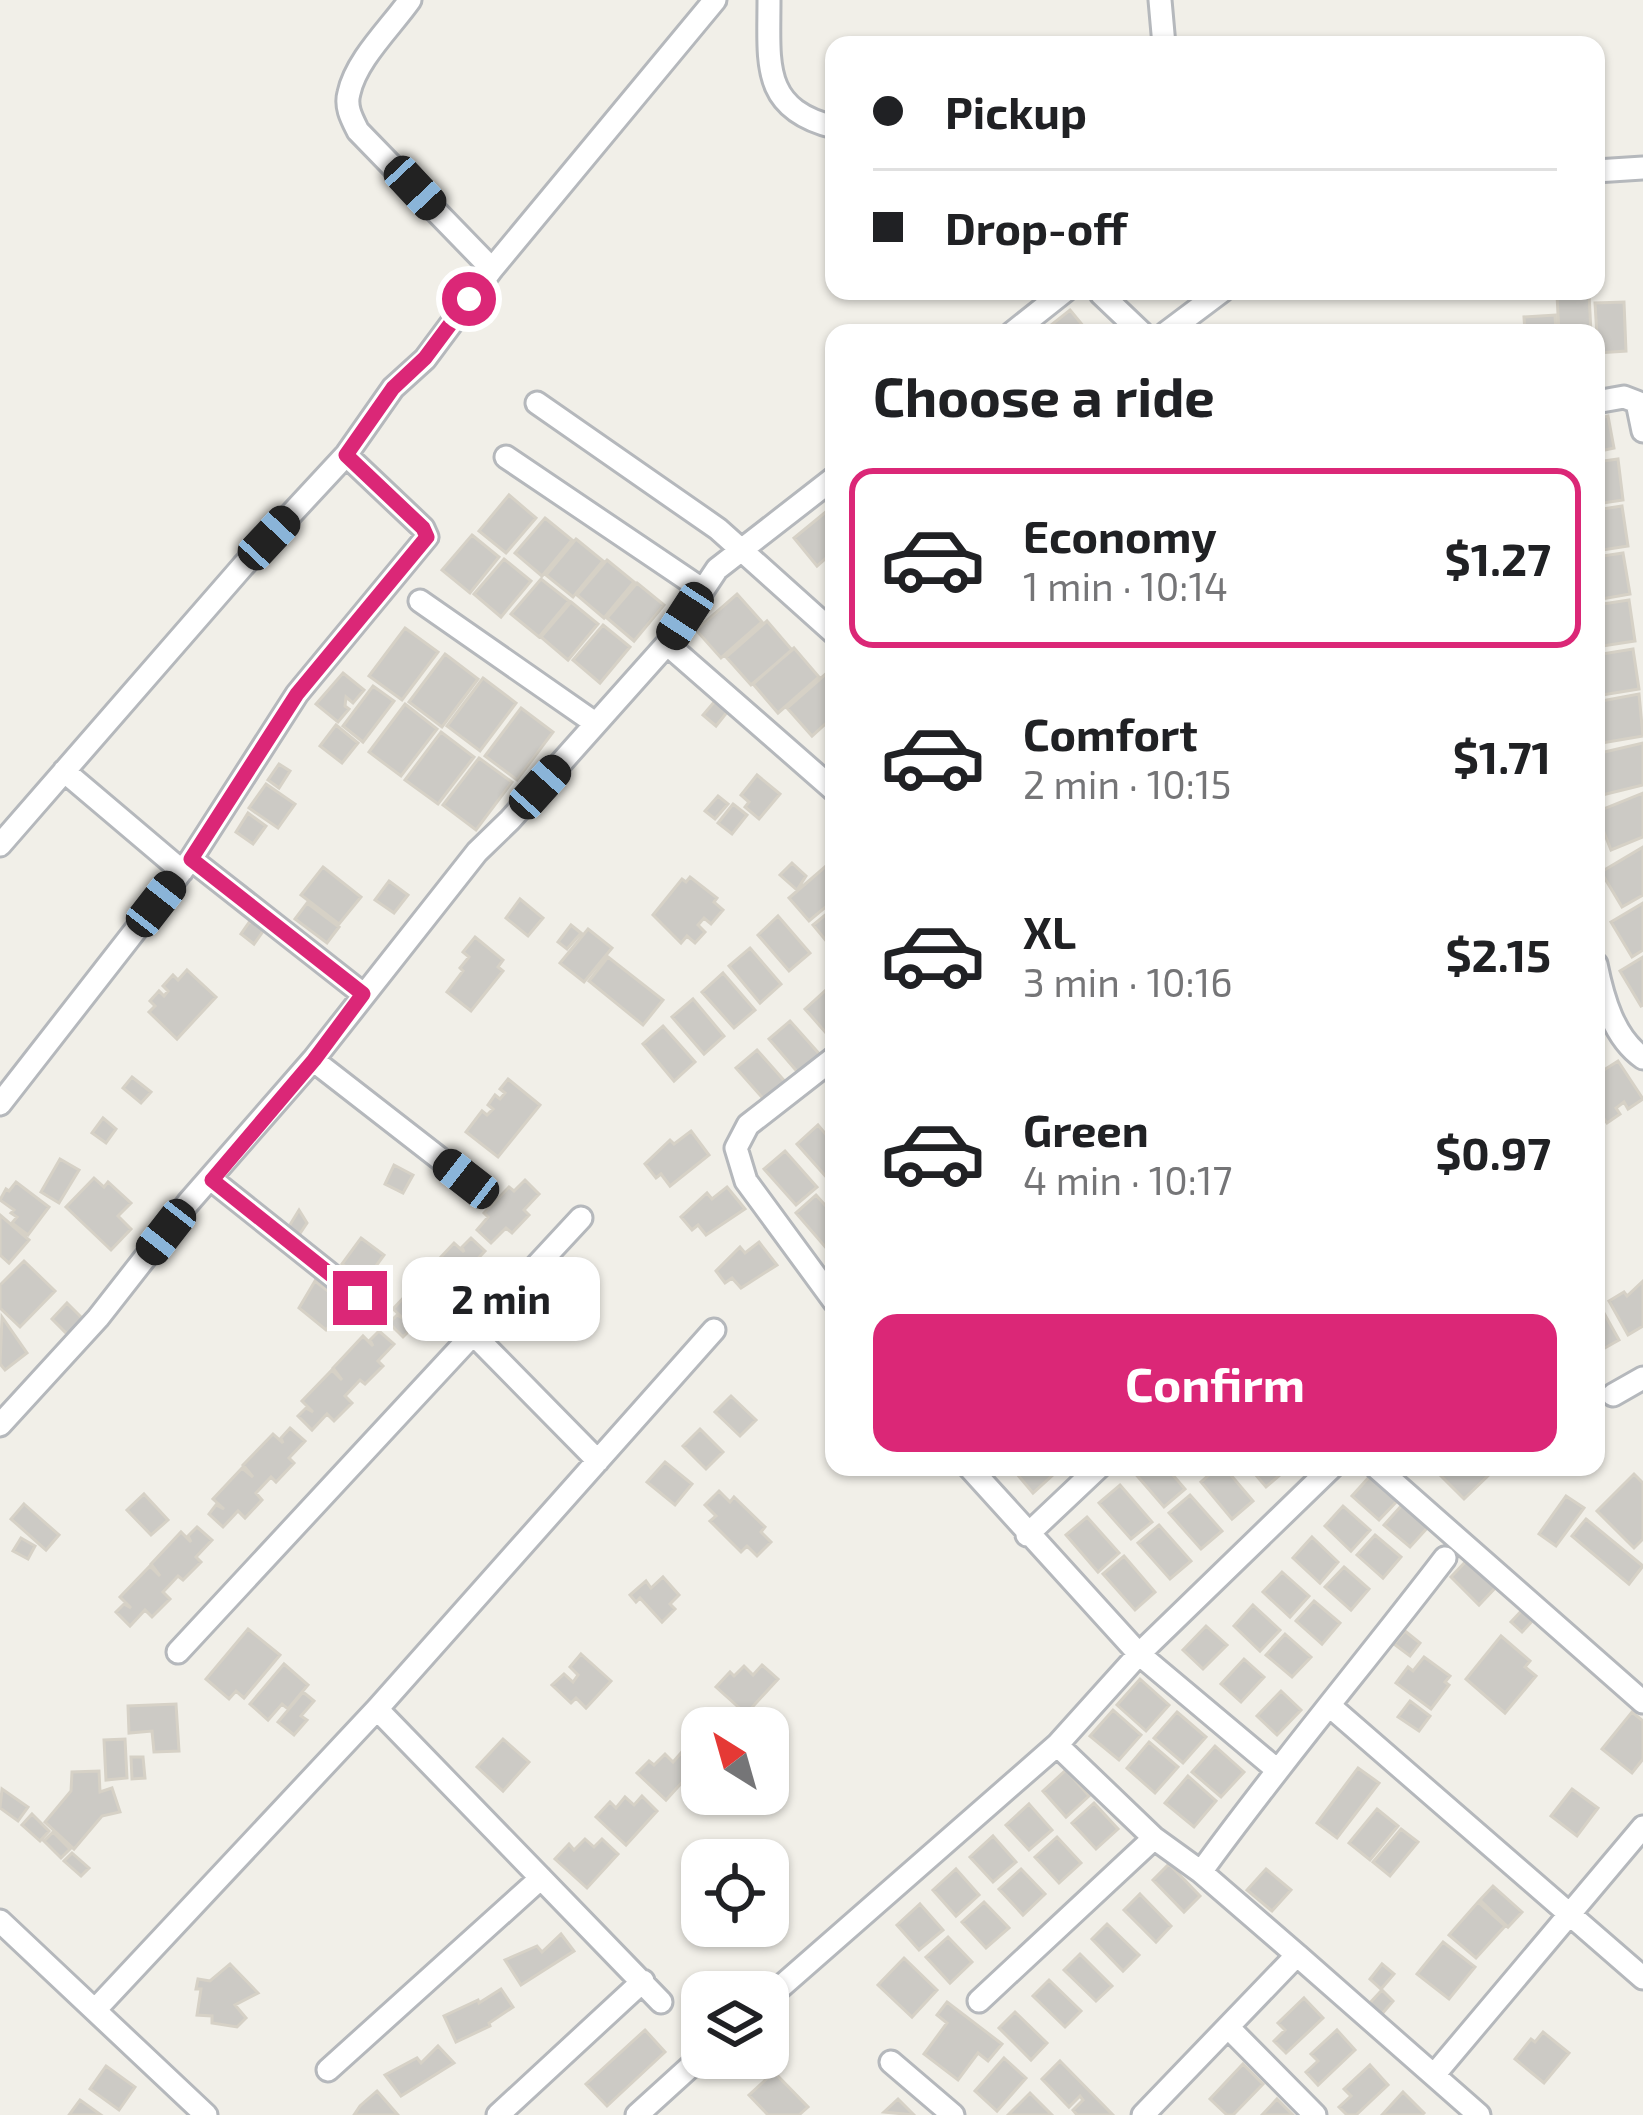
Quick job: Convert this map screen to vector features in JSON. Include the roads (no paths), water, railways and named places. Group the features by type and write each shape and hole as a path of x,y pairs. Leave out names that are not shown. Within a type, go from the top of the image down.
{"street":[{"path":"410,0 358,72 348,94 349,112 358,131 492,269"},
{"path":"0,845 346,455 393,388 425,358 492,269 715,0"},
{"path":"770,0 770,55 777,90 790,109 825,125"},
{"path":"1160,0 1163,36"},
{"path":"1605,170 1643,168"},
{"path":"1023,324 1054,300"},
{"path":"1107,300 1133,324"},
{"path":"1178,324 1210,300"},
{"path":"1605,400 1624,397 1637,403 1643,431"},
{"path":"538,403 700,516 825,625"},
{"path":"0,1104 187,865 297,694 427,537 346,455"},
{"path":"506,457 703,590"},
{"path":"0,1424 98,1318 188,1203 314,1060 477,852 667,644 703,590 740,549 770,532 825,486"},
{"path":"420,601 595,723"},
{"path":"667,644 825,782"},
{"path":"64,771 363,994"},
{"path":"1605,1024 1643,1058"},
{"path":"314,1060 466,1179"},
{"path":"825,1065 748,1125 736,1148 746,1181 825,1283"},
{"path":"212,1180 360,1298"},
{"path":"178,1652 580,1218"},
{"path":"95,2010 377,1709 714,1330"},
{"path":"473,1334 598,1461"},
{"path":"1613,1395 1643,1378"},
{"path":"977,1476 1139,1654 1276,1768"},
{"path":"1028,1535 1090,1476"},
{"path":"789,1980 1057,1745 1139,1654 1323,1476"},
{"path":"1386,1476 1643,1702"},
{"path":"1201,1872 1276,1768 1331,1707 1445,1558"},
{"path":"1331,1707 1643,1978"},
{"path":"377,1709 661,2002"},
{"path":"1057,1745 1154,1838 1201,1872 1479,2115"},
{"path":"1434,2075 1643,1828"},
{"path":"979,2001 1154,1838"},
{"path":"328,2070 542,1878"},
{"path":"0,1921 206,2115"},
{"path":"1143,2115 1297,1955"},
{"path":"498,2115 643,1981"},
{"path":"1228,2027 1315,2115"},
{"path":"891,2062 952,2115"},
{"path":"637,2115 681,2075"}]}
